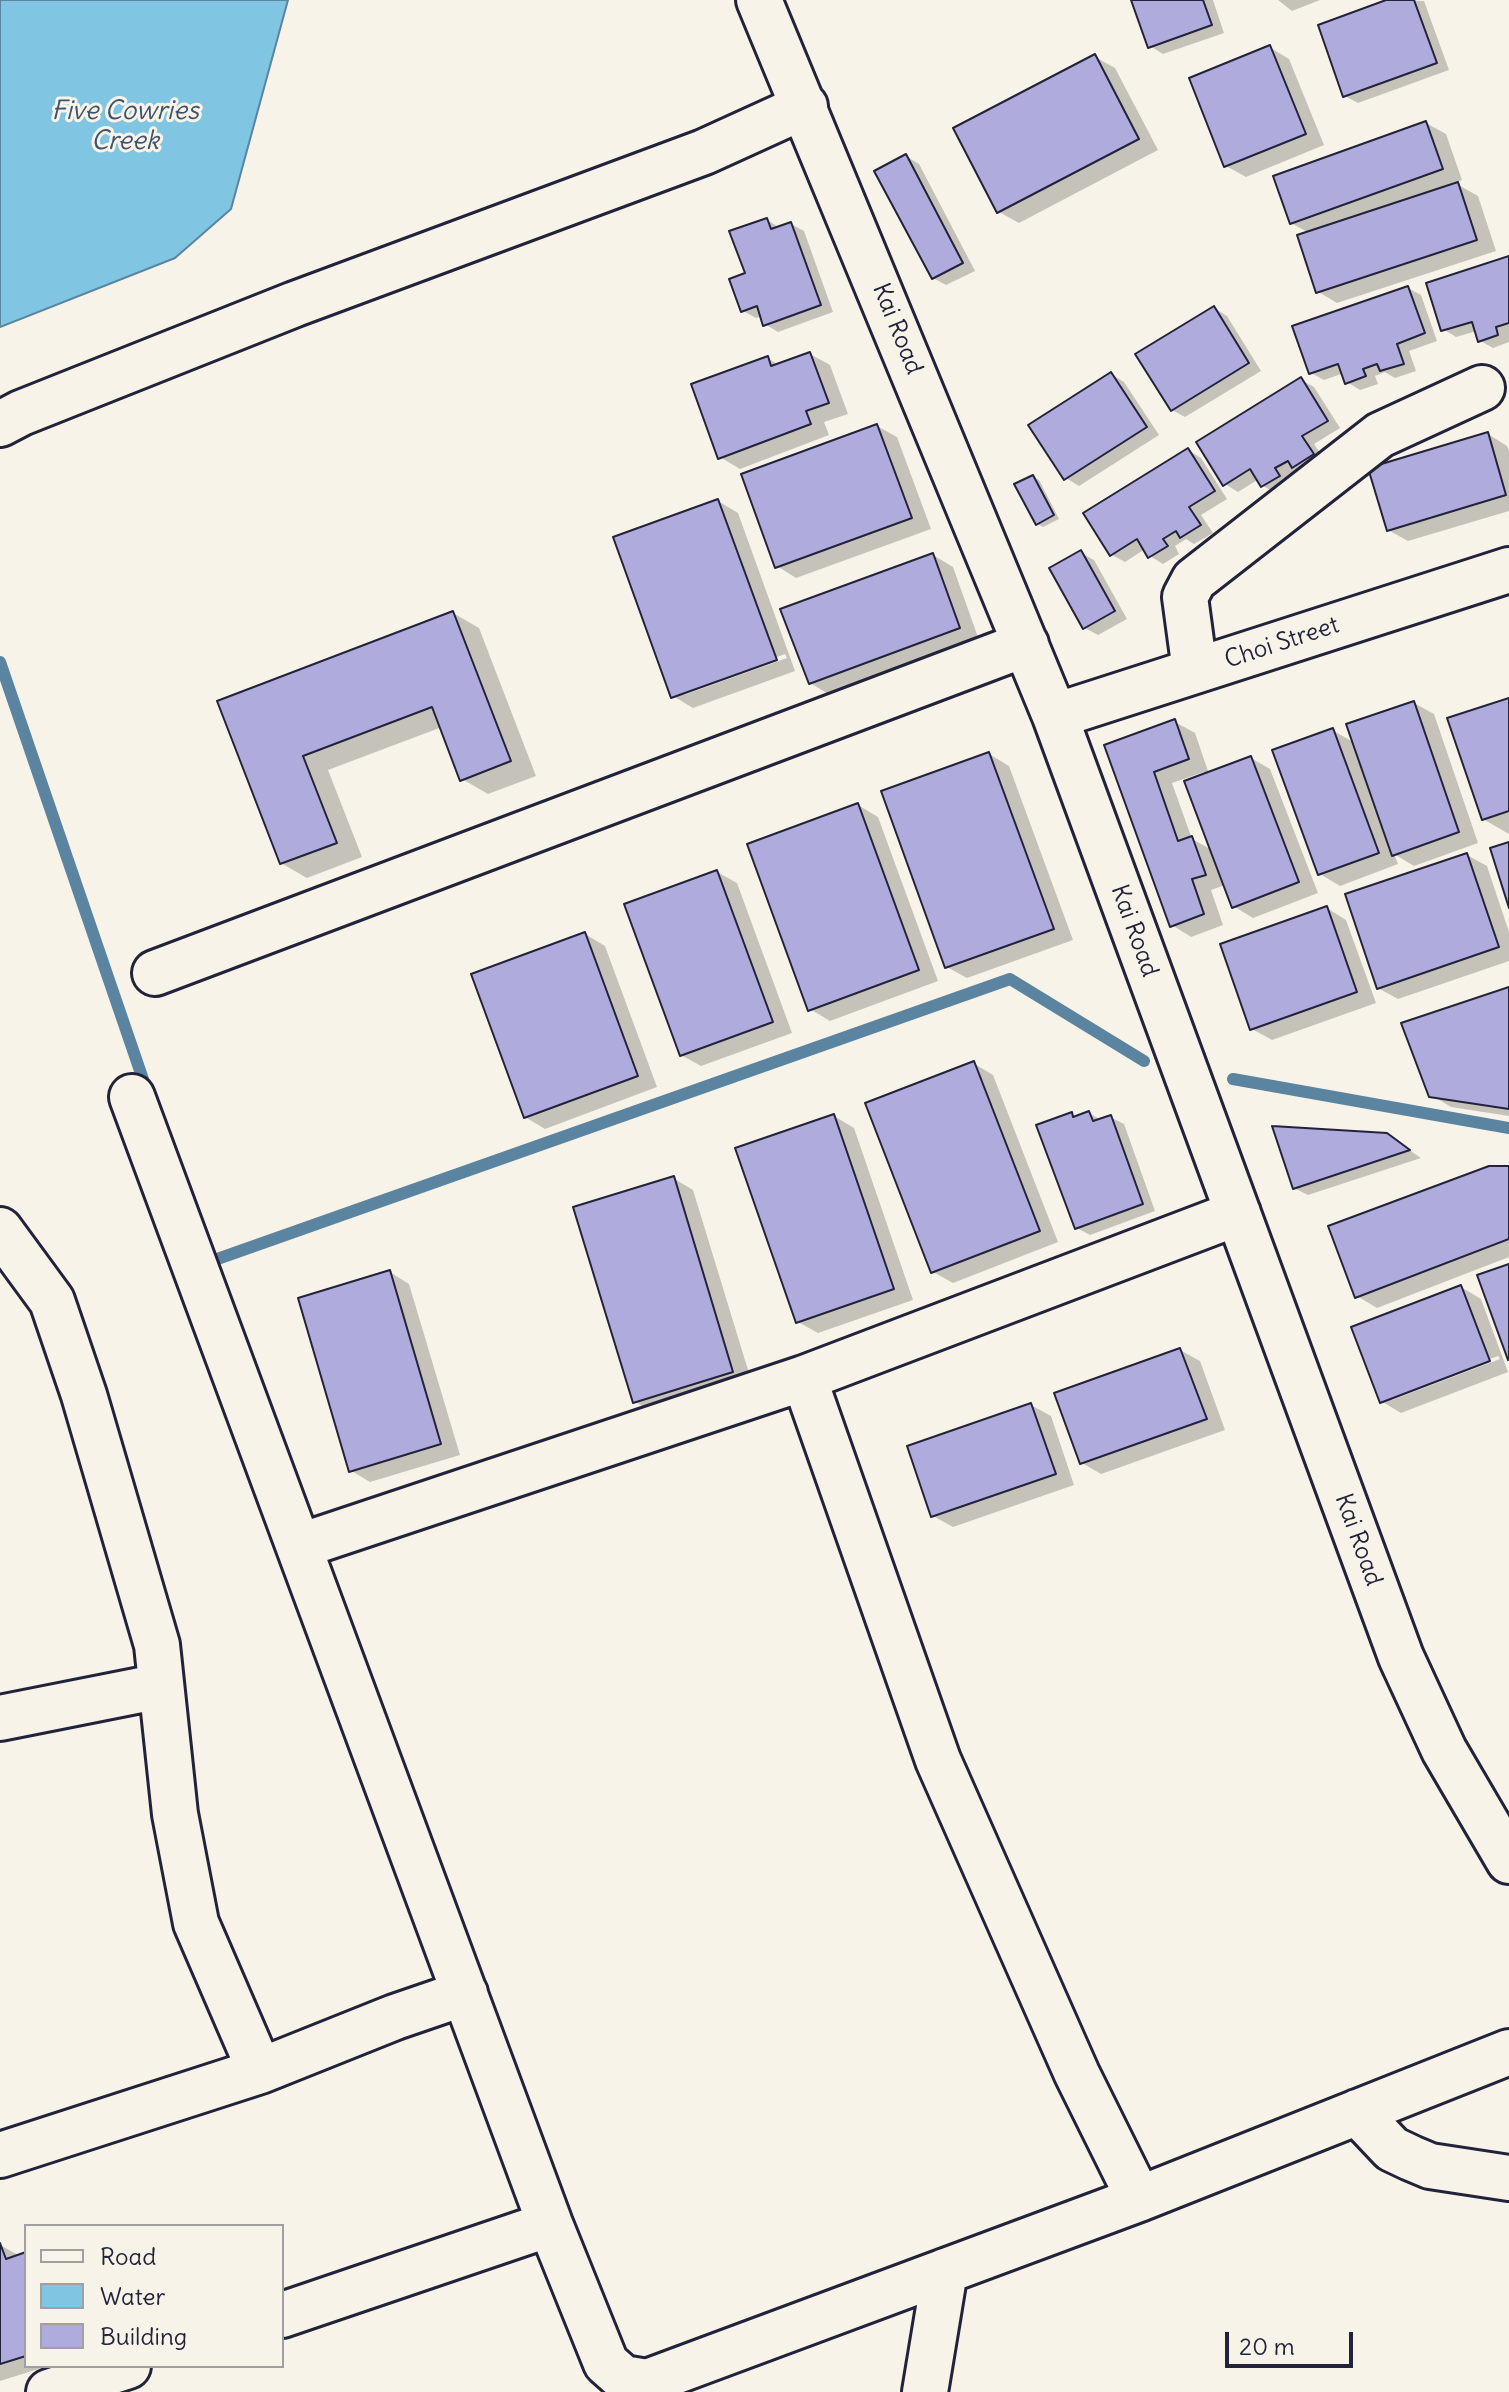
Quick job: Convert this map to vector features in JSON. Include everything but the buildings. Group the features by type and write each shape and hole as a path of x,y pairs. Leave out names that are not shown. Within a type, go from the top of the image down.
{"street":[{"name":"Kai Road","path":"759,0 1055,716 1401,1657 1444,1750 1509,1861"},
{"path":"0,424 295,304 704,152 805,106"},
{"path":"1195,671 1185,597 1194,580 1380,435 1482,388"},
{"name":"Choi Street","path":"1055,716 1509,570"},
{"path":"155,973 1026,644"},
{"path":"132,1097 550,2224 606,2363 623,2378 647,2382 1139,2199 1509,2052"},
{"path":"300,1546 804,1378 1238,1213"},
{"path":"0,1230 52,1301 84,1395 157,1645 175,1814 196,1923 260,2071"},
{"path":"804,1378 938,1760 1077,2074 1139,2199"},
{"path":"0,1718 161,1686"},
{"path":"0,2155 260,2071 395,2017 465,1993"},
{"path":"1357,2112 1392,2149 1411,2158 1430,2166 1509,2178"},
{"path":"284,2314 550,2224"},
{"path":"925,2392 945,2271"},
{"path":"49,2392 122,2368"}],"water":[{"name":"Five Cowries Creek","path":"0,0 288,0 231,209 175,258 0,327"}],"waterway":[{"path":"0,662 147,1091"},
{"path":"204,1256 206,1263 1010,979 1144,1061"},
{"path":"1233,1079 1509,1128"}]}
